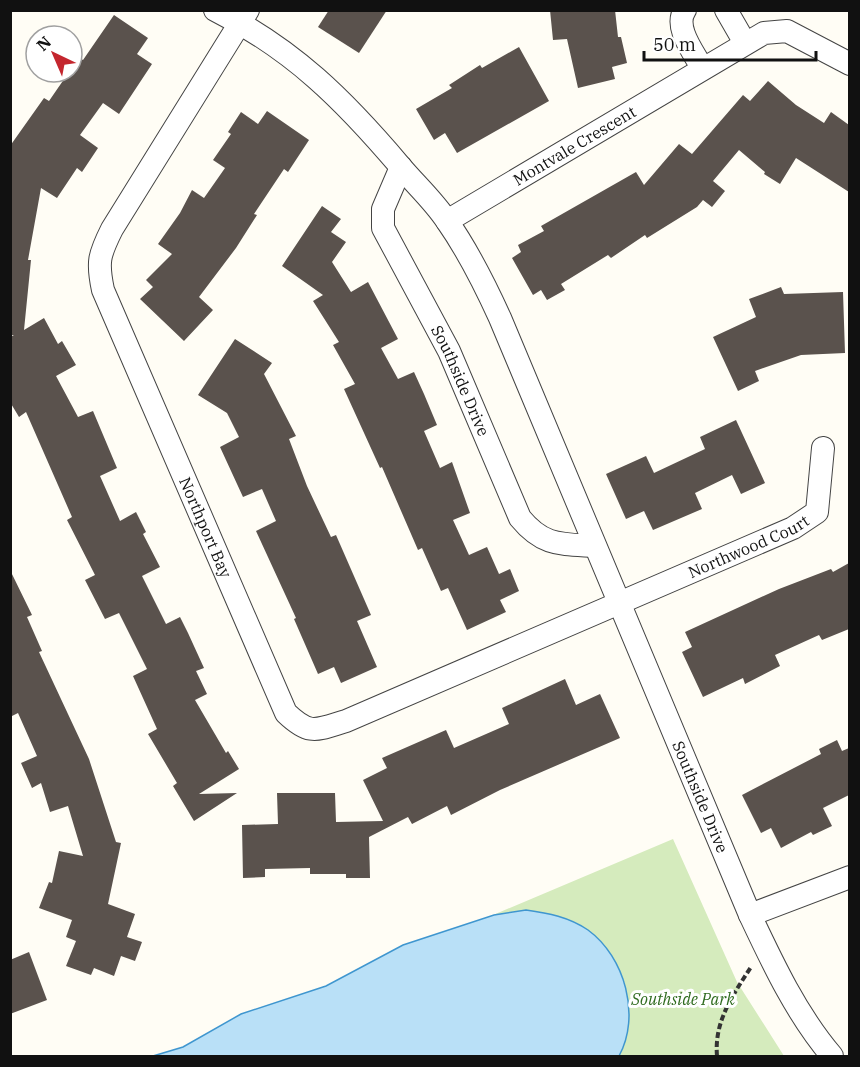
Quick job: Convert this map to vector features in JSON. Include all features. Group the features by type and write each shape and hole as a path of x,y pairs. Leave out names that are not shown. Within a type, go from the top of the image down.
{"street":[{"name":"Southside Drive","path":"215,10 244,17 348,106 447,221 487,290 500,318 750,915 799,1010 832,1056"},
{"path":"685,10 682,15 682,30 702,68"},
{"path":"726,10 745,43"},
{"name":"Northport Bay","path":"244,17 112,229 100,253 98,264 103,290 286,713 301,728 318,729 346,721 618,602"},
{"name":"Montvale Crescent","path":"447,221 764,33 788,31 849,64"},
{"name":"Southside Drive","path":"401,167 383,209 383,228 449,351 520,518 532,533 551,543 594,546"},
{"name":"Northwood Court","path":"618,602 793,528 817,512 823,448"},
{"path":"750,915 849,877"}],"path":[{"path":"717,1056 716,1042 722,1014 765,946"}],"green space":[{"name":"Southside Park","path":"673,839 737,982 784,1056 619,1056 623,1049 625,984 611,954 588,931 526,910 493,915"}],"water":[{"path":"526,910 558,916 581,926 601,942 612,955 626,988 629,1006 626,1040 619,1056 153,1056 183,1047 241,1014 326,986 403,945 494,915"}],"building":[{"path":"329,10 387,10 359,53 318,27"},
{"path":"550,10 615,10 618,37 621,37 627,63 612,67 615,79 578,88 567,39 553,40"},
{"path":"114,15 148,38 137,54 152,64 119,114 103,103 80,135 98,148 82,172 77,168 57,198 41,188 28,260 31,260 24,330 44,318 58,344 62,341 76,365 56,376 78,417 93,411 117,468 100,476 120,521 136,512 146,532 143,534 160,567 142,576 166,624 180,617 204,668 196,671 207,694 195,700 226,753 228,751 239,769 199,794 237,793 194,821 173,786 177,783 148,734 157,729 133,676 147,669 119,613 105,619 85,580 95,575 67,520 72,517 26,412 19,417 10,402 10,337 14,335 10,335 10,146 44,98 49,101 61,84 84,84 84,59"},
{"path":"519,47 549,101 457,153 445,133 434,140 416,109 452,88 449,85 480,65 482,68"},
{"path":"768,81 796,105 824,123 831,112 849,125 849,192 796,158 780,184 764,174 765,172 739,150 713,181 725,191 712,207 703,200 697,207 647,238 645,235 611,258 608,255 561,284 565,290 547,300 541,290 533,295 512,258 521,252 518,245 544,231 541,226 636,172 644,185 679,144 692,154 743,95 750,101"},
{"path":"267,111 309,140 288,172 284,169 254,214 257,215 236,248 199,297 213,310 184,341 140,299 153,287 146,280 172,254 158,244 180,213 192,190 204,198 225,168 213,160 231,134 228,132 241,112 258,124"},
{"path":"322,206 341,219 331,232 346,242 332,262 351,292 368,282 398,339 381,348 398,379 414,372 424,394 437,425 424,431 440,468 452,462 470,513 453,520 469,555 487,547 499,574 510,569 519,591 500,600 506,612 467,630 448,588 441,591 422,548 418,550 382,467 380,468 344,389 355,384 333,345 339,342 313,301 323,295 282,266"},
{"path":"781,287 784,294 843,292 845,353 801,355 755,371 759,381 738,391 713,337 756,317 749,299"},
{"path":"235,339 272,363 264,374 296,436 289,439 307,486 331,537 336,535 371,615 357,621 377,667 341,683 334,667 318,674 294,619 296,618 256,531 276,521 262,489 243,497 220,447 239,437 227,413 198,395"},
{"path":"736,420 765,483 741,494 732,475 695,493 702,509 653,530 644,511 626,519 606,474 646,456 654,473 705,449 700,437"},
{"path":"849,563 849,629 822,640 819,635 775,655 780,666 745,684 743,678 703,697 682,652 692,647 685,632 779,589 831,569 833,572"},
{"path":"10,570 32,615 27,617 42,651 39,652 89,759 116,842 121,843 108,904 135,914 127,937 142,942 135,961 121,956 114,976 94,968 91,975 66,966 76,941 66,937 72,920 39,908 49,882 52,883 59,851 83,856 68,806 50,812 41,783 32,788 21,763 37,756 18,713 10,717"},
{"path":"565,679 576,705 600,694 620,738 500,790 451,815 447,806 412,824 408,817 369,837 370,878 346,878 346,874 310,874 310,868 265,869 265,877 243,878 242,825 278,824 277,793 335,793 336,822 383,821 363,780 387,768 382,758 446,730 454,748 509,724 502,708"},
{"path":"837,740 842,751 849,748 849,795 823,808 832,826 813,835 811,832 781,848 771,828 761,833 742,795 821,754 819,749"},
{"path":"29,952 47,1000 10,1014 10,960"}]}
